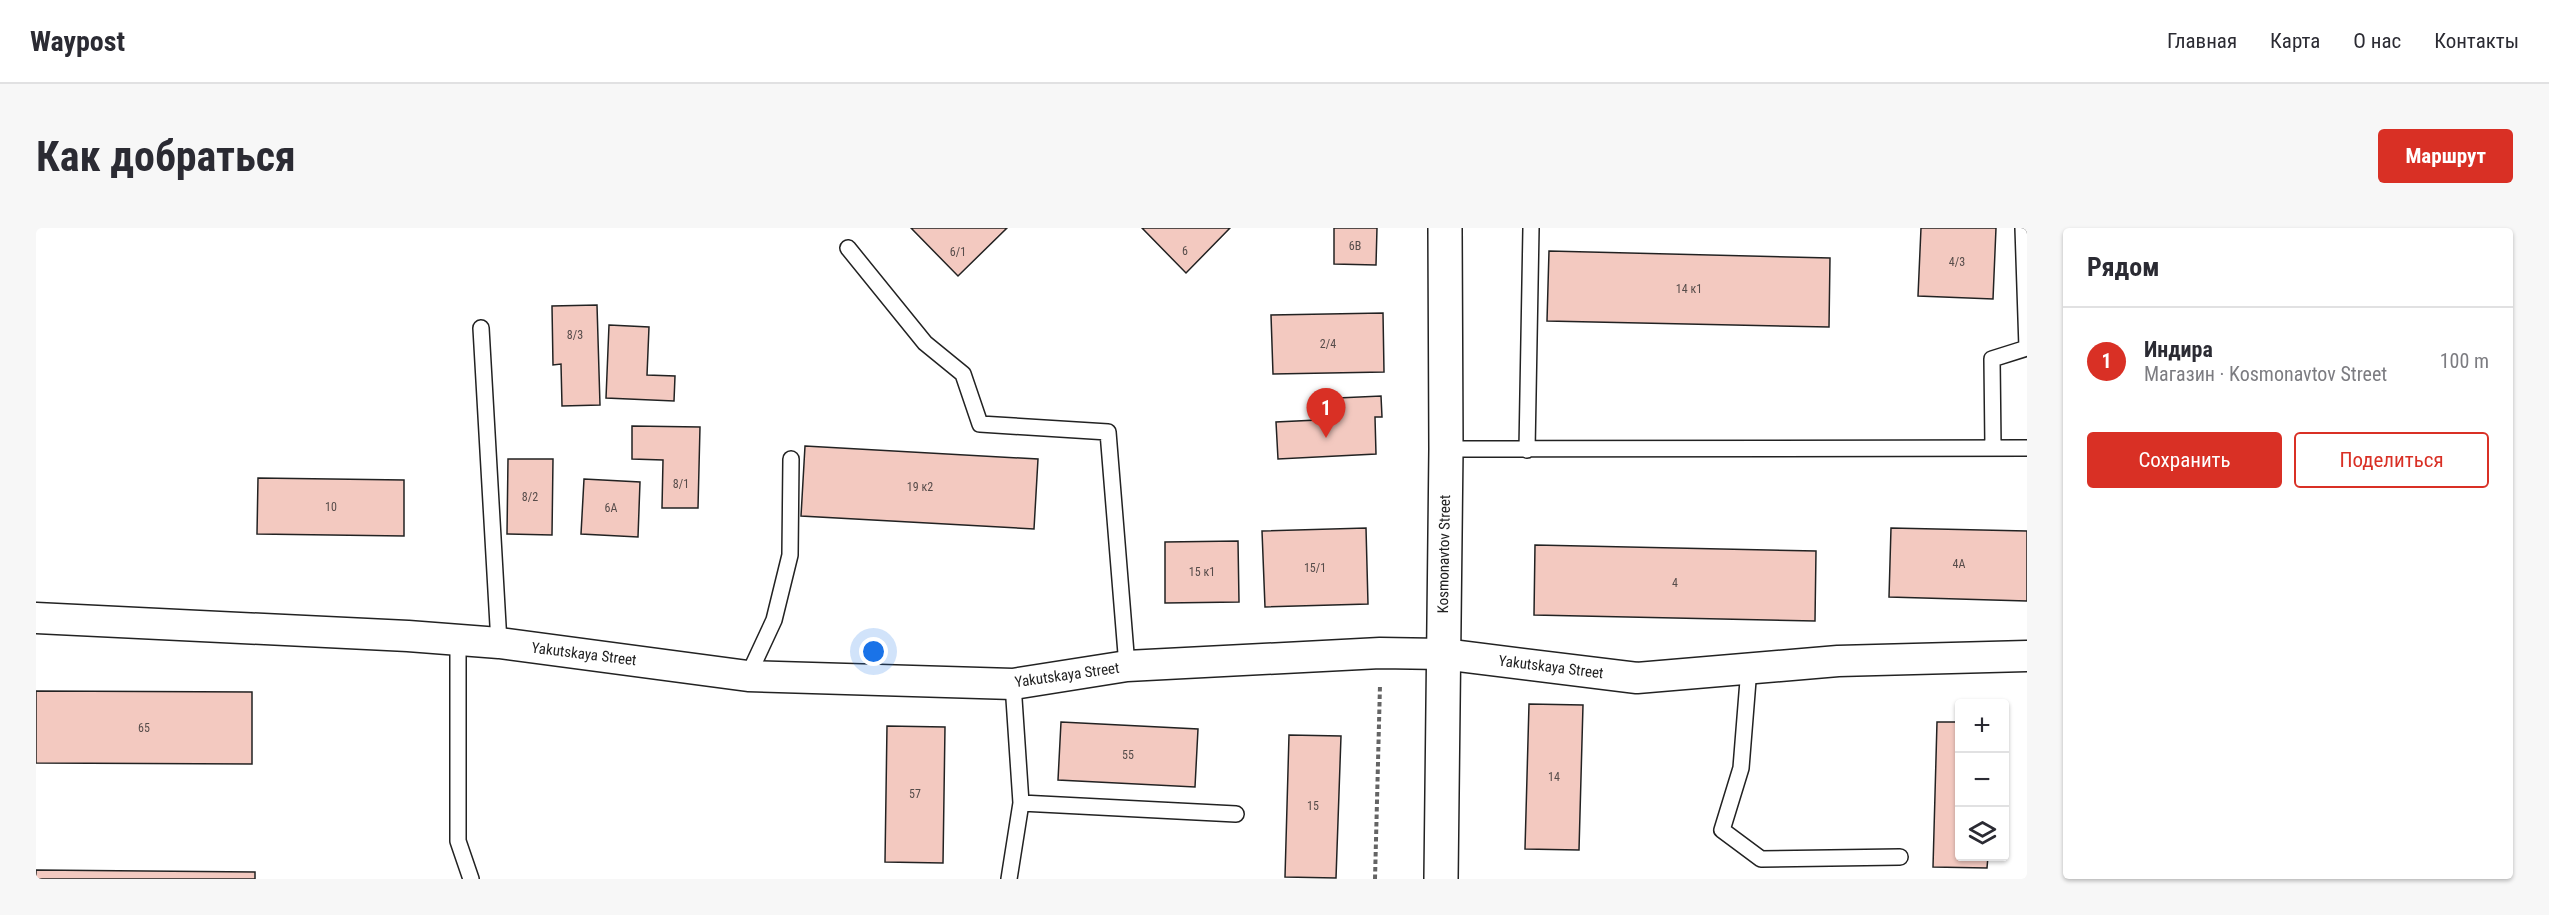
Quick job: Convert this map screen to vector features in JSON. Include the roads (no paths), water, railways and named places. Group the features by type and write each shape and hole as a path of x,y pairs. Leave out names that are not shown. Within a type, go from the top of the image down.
{"street":[{"name":"Kosmonavtov Street","path":"1441,879 1446,449 1445,228"},
{"name":"Yakutskaya Street","path":"36,618 408,636 499,644 748,676 1013,684 1127,666 1380,653 1443,654 1636,678 1838,661 2024,661"}],"lane":[{"path":"1527,450 1531,228"},
{"path":"1993,447 1992,359 2027,348 2023,228"},
{"path":"849,248 925,343 963,374 980,424 1108,432 1127,666"},
{"path":"481,328 499,644"},
{"path":"1446,449 2027,448"},
{"path":"748,676 774,620 790,555 791,459"},
{"path":"458,641 459,841 471,879"},
{"path":"1749,668 1742,768 1722,830 1761,859 1900,857"},
{"path":"1010,879 1021,803 1013,684"},
{"path":"1021,803 1236,814"}],"place":[{"name":"Индира","path":"1326,438"}]}
